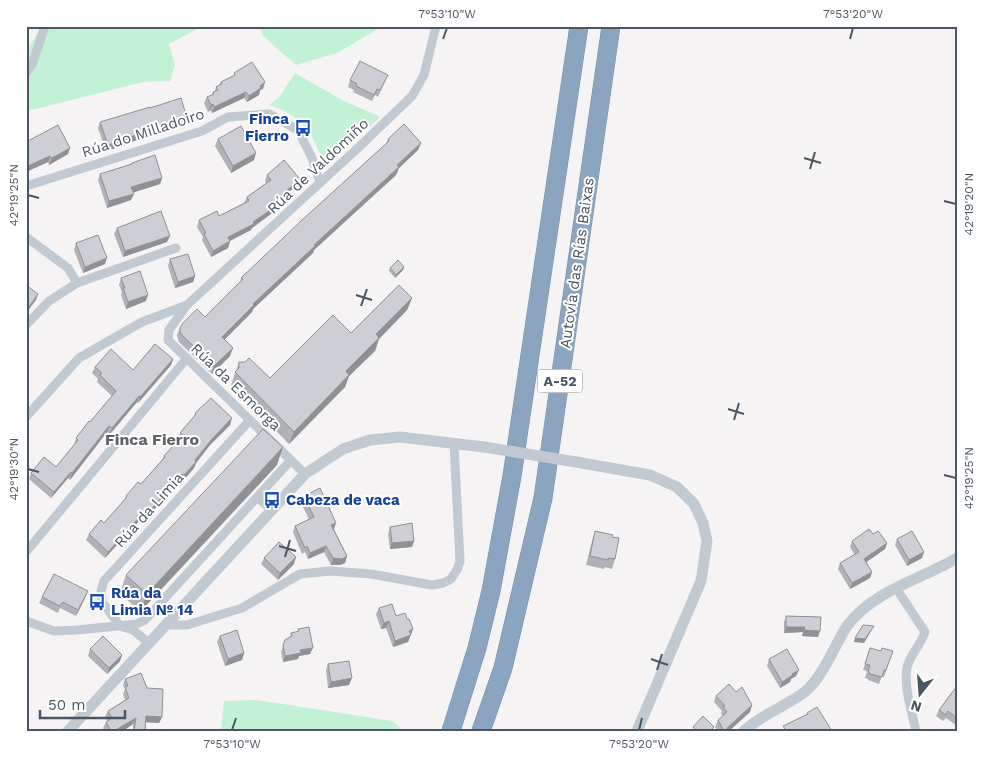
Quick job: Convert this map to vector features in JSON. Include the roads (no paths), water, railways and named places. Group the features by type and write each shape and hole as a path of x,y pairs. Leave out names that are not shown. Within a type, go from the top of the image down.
{"highway":[{"name":"A-52","path":"451,731 477,648 491,591 512,476 578,26"},
{"name":"Autovía das Rías Baixas","path":"481,731 503,668 543,498 611,26"}],"street":[{"path":"26,73 32,65 45,26"},
{"name":"Rúa de Valdomiño","path":"168,340 169,330 187,305 412,96 424,75 436,26"},
{"name":"Rúa do Milladoiro","path":"26,186 202,131 228,117 269,114 298,130 312,158 320,183"},
{"path":"26,237 68,268 77,283"},
{"path":"26,325 49,301 77,283 176,248"},
{"name":"Rúa de Valdomiño","path":"26,417 79,358 142,322 187,305"},
{"name":"Rúa da Esmorga","path":"168,340 306,474"},
{"path":"26,552 187,358"},
{"name":"Rúa da Limia","path":"120,626 102,602 101,591 104,581 250,420"},
{"path":"68,731 306,474 343,449 370,440 400,437 484,447 650,475 677,487 694,504 703,523 708,541 701,581 637,731"},
{"path":"166,625 186,625 242,608 300,574 330,571 371,574 432,584 442,583 451,579 460,561 454,444"},
{"path":"26,621 54,631 137,624 145,620 291,460"},
{"path":"258,497 272,510"},
{"path":"744,731 757,720 795,698 816,680 838,640 853,618 884,594 957,558"},
{"path":"896,588 925,632 910,660 905,674 916,731"},
{"path":"120,626 133,630 149,643"}],"place":[{"name":"Finca Fierro","path":"303,128"},
{"name":"Cabeza de vaca","path":"272,500"},
{"name":"Rúa da Limia Nº 14","path":"97,602"}],"district":[{"name":"Finca Fierro","path":"152,439"}]}
